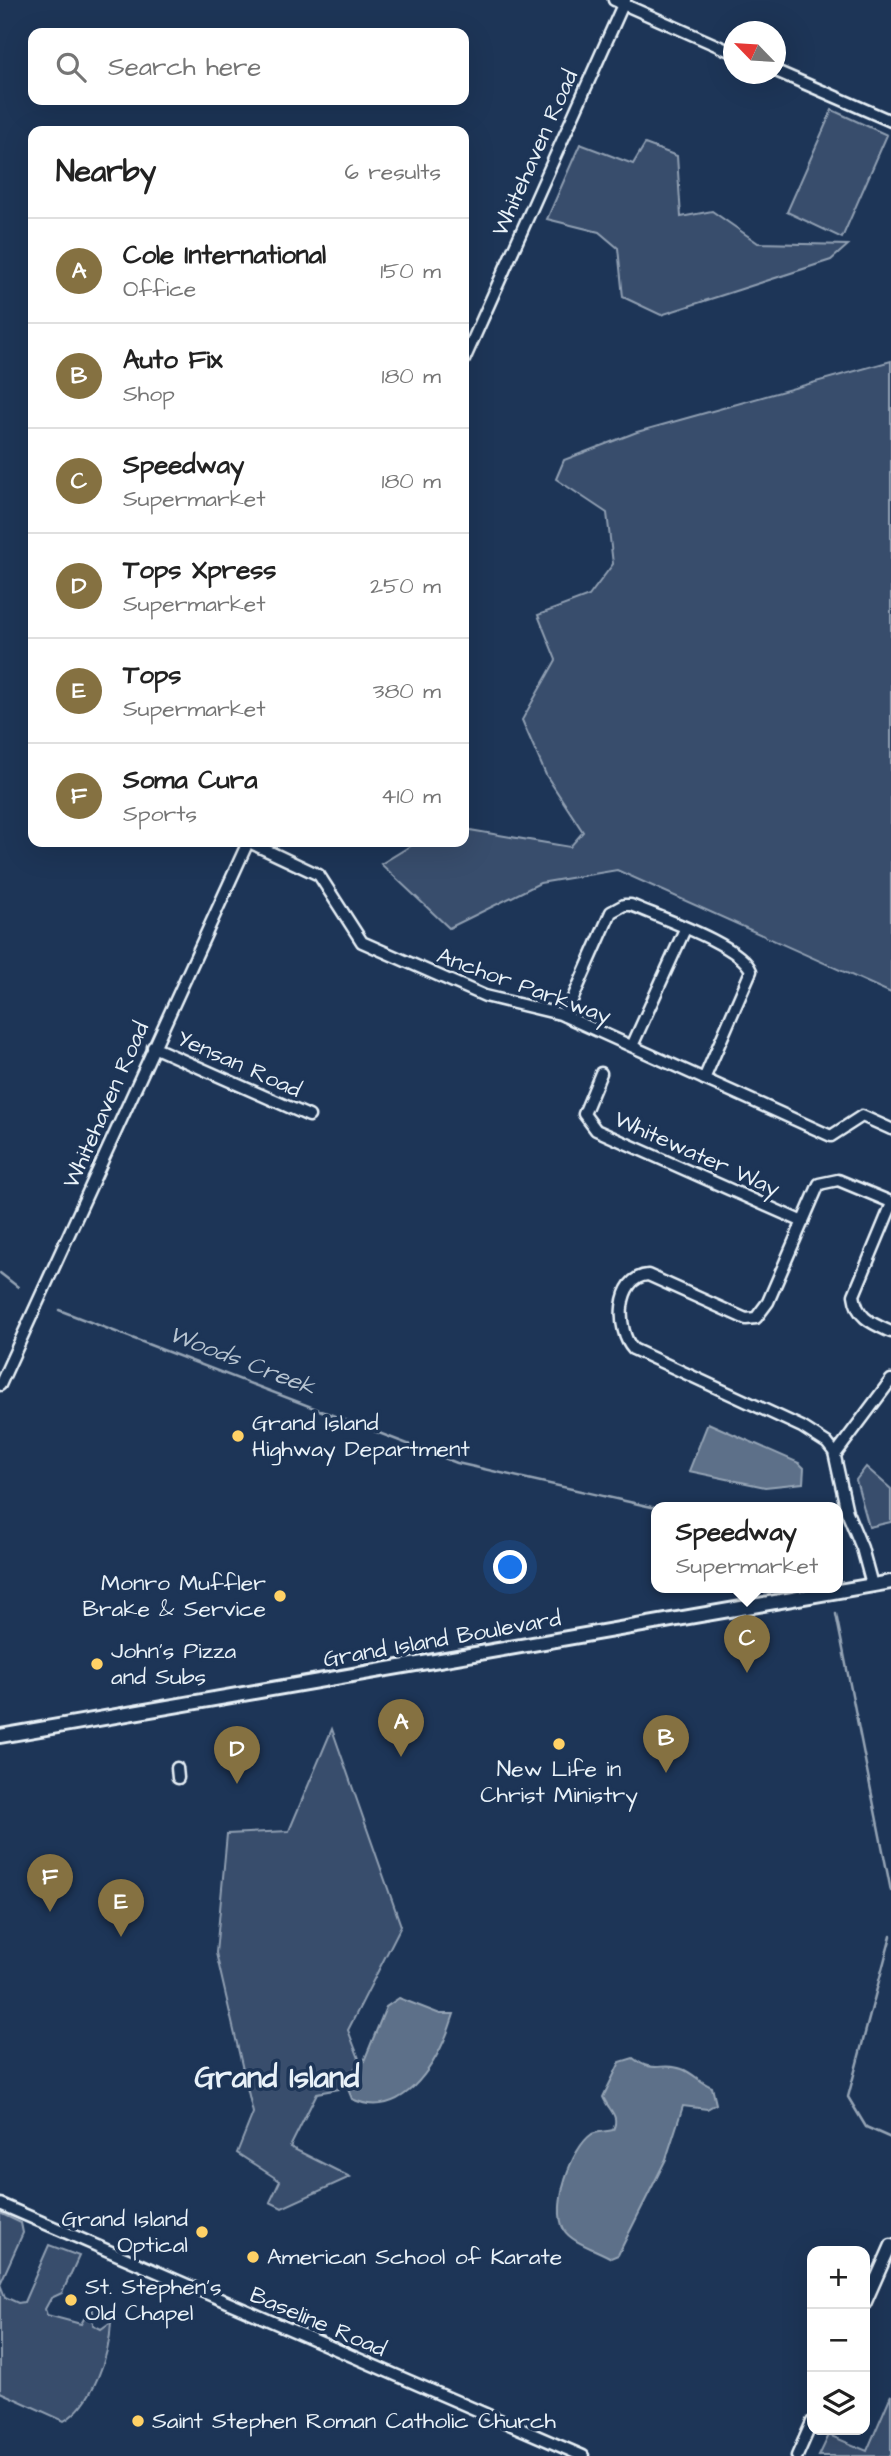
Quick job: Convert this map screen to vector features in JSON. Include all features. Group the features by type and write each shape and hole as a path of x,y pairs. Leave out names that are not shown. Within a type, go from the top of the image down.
{"main road":[{"name":"Grand Island Boulevard","path":"843,1590 891,1582"},
{"name":"Grand Island Boulevard","path":"0,1736 826,1593"}],"street":[{"path":"621,1 723,48"},
{"name":"Whitehaven Road","path":"469,349 621,1"},
{"path":"786,76 891,121"},
{"name":"Whitehaven Road","path":"0,1385 246,847"},
{"name":"Anchor Parkway","path":"259,847 319,875 362,942 485,996 565,1016 831,1136 862,1116 891,1129"},
{"path":"565,1016 611,912 624,905 631,905 685,929 742,957 751,971 704,1079"},
{"path":"632,1046 685,929"},
{"name":"Yensan Road","path":"153,1047 309,1116"},
{"name":"Whitewater Way","path":"601,1073 584,1114 596,1130 803,1222"},
{"path":"872,1585 862,1548 845,1504 835,1455 827,1443 802,1427 633,1349 624,1333 624,1299 636,1279 648,1275 746,1319 756,1318 768,1302 819,1184 827,1180 846,1182 891,1204 854,1295 857,1308 866,1321 891,1332"},
{"path":"835,1455 891,1380"},
{"name":"Baseline Road","path":"0,2204 583,2456"},
{"path":"870,2293 891,2245"},
{"path":"797,2456 807,2433"}],"shaded area":[{"path":"832,110 887,135 842,238 787,212"},
{"path":"580,144 633,164 645,144 677,156 681,217 712,211 758,243 848,245 831,260 661,315 623,297 618,248 599,232 547,219"},
{"path":"891,361 891,993 617,870 540,883 449,928 381,864 409,847 469,847 469,830 570,847 583,832 546,775 522,720 556,660 538,615 589,596 613,564 607,513 556,479 564,460 637,432"},
{"path":"708,1423 799,1463 804,1468 803,1483 765,1487 689,1471"},
{"path":"866,1467 891,1489 891,1522 869,1527 856,1480"},
{"path":"332,1729 401,1926 348,2030 360,2061 339,2089 317,2093 290,2147 350,2177 282,2208 270,2202 280,2181 237,2153 253,2113 216,1953 227,1834 289,1831"},
{"path":"399,1998 440,2014 454,2014 440,2049 418,2082 405,2094 389,2102 371,2104 352,2099 346,2084 360,2071 386,2007"},
{"path":"633,2058 647,2066 669,2066 686,2071 712,2087 716,2104 707,2109 683,2106 666,2159 618,2255 611,2258 568,2235 561,2220 560,2207 570,2164 584,2141 597,2132 613,2130 615,2120 603,2097 620,2062"},
{"path":"0,2213 21,2223 23,2233 0,2284"},
{"path":"49,2245 79,2256 62,2293 51,2298 45,2309 47,2315 81,2324 89,2310 93,2310 93,2325 101,2329 111,2322 107,2349 98,2377 83,2403 64,2421 0,2392 0,2284 5,2297 18,2303 24,2302"},
{"path":"891,2395 891,2456 819,2456 829,2435 867,2451"}],"waterway":[{"name":"Woods Creek","path":"0,1273 18,1287"},
{"name":"Woods Creek","path":"59,1310 457,1463 651,1507"},
{"name":"Woods Creek","path":"836,1614 891,1891"},
{"name":"Woods Creek","path":"891,1936 848,2097 866,2127 891,2138"}],"place":[{"name":"Grand Island Highway Department","path":"238,1436"},
{"name":"Monro Muffler Brake & Service","path":"280,1596"},
{"name":"John's Pizza and Subs","path":"97,1664"},
{"name":"Speedway","path":"747,1673"},
{"name":"New Life in Christ Ministry","path":"559,1744"},
{"name":"Cole International","path":"401,1757"},
{"name":"Auto Fix","path":"666,1773"},
{"name":"Tops Xpress","path":"237,1784"},
{"name":"Soma Cura","path":"50,1912"},
{"name":"Tops","path":"121,1937"},
{"name":"Grand Island Optical","path":"202,2232"},
{"name":"American School of Karate","path":"253,2257"},
{"name":"St. Stephen's Old Chapel","path":"71,2300"},
{"name":"Saint Stephen Roman Catholic Church","path":"138,2421"}],"district":[{"name":"Grand Island","path":"277,2078"}]}
